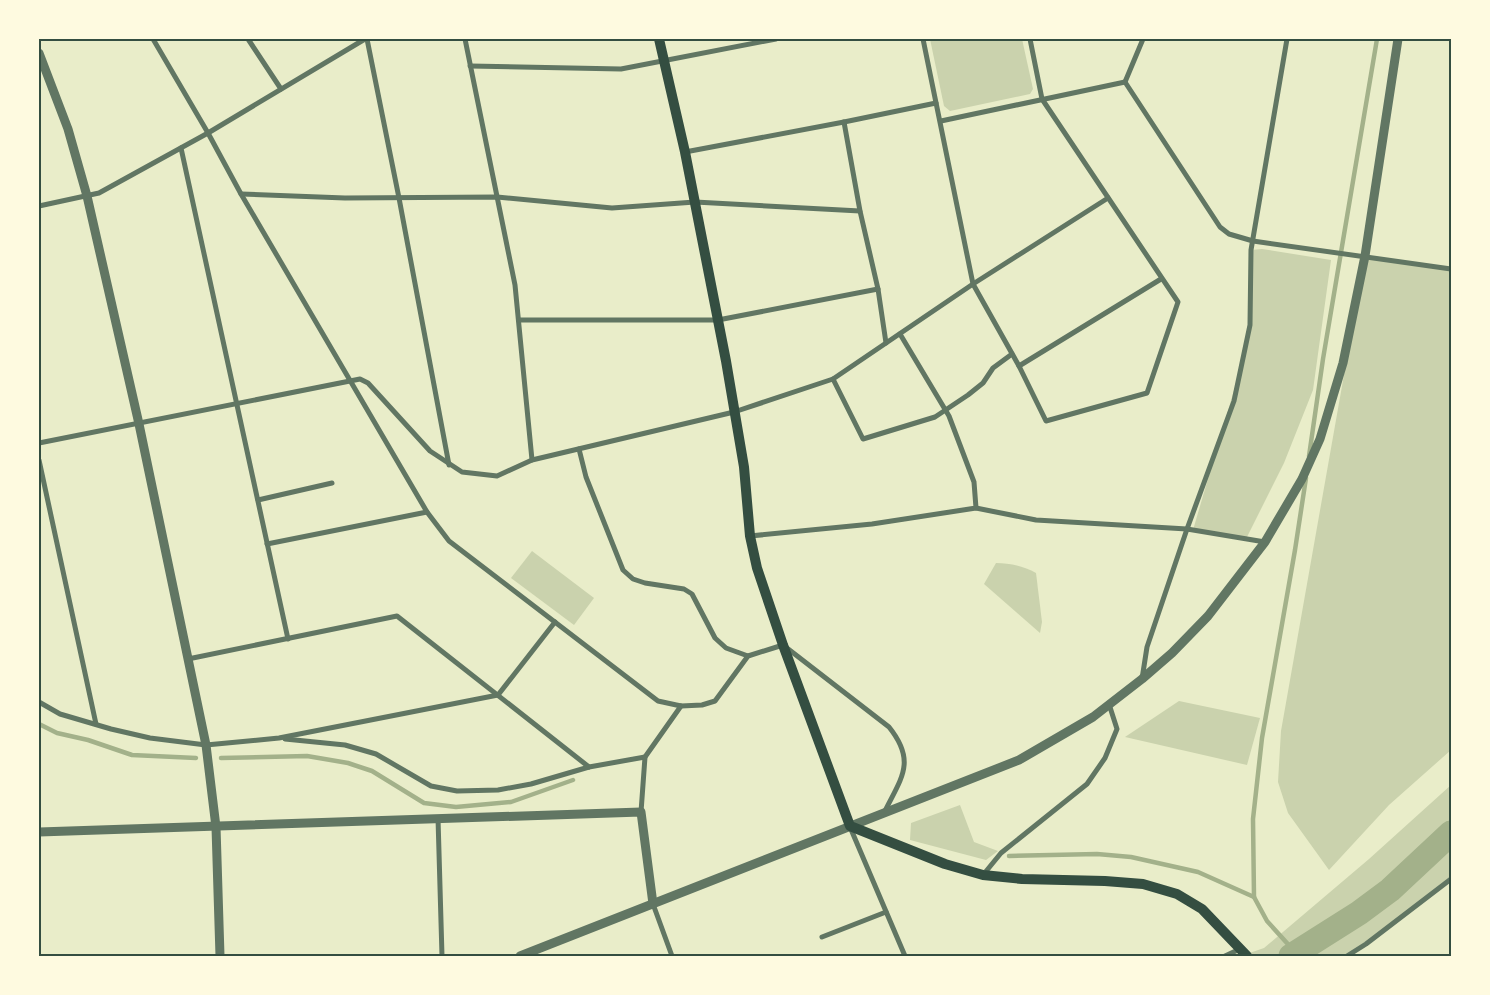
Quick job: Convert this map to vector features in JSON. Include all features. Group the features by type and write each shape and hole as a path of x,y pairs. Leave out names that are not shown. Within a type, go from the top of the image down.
{"main road":[{"path":"659,39 685,152 718,320 744,467 750,536 757,568 783,645 850,826 945,864 983,875 1022,879 1143,884 1177,894 1202,909 1245,953"}],"street":[{"path":"153,39 241,194 427,512 449,541 658,701 682,706 702,705 715,700 748,656 783,645 889,727 899,740 904,754 904,774 883,813"},
{"path":"248,39 281,89"},
{"path":"39,206 99,193 208,133 366,39 399,198 449,465"},
{"path":"464,39 515,286 532,460"},
{"path":"470,66 621,69 776,39"},
{"path":"923,39 973,284 1019,366 1046,421 1147,393 1178,302 1042,98 1030,39"},
{"path":"1125,82 1143,39"},
{"path":"1142,679 1147,647 1187,529 1234,401 1250,325 1251,250 1287,39"},
{"path":"520,956 1019,760 1093,717 1172,654 1208,616 1265,542 1302,480 1320,438 1343,363 1364,256 1398,39"},
{"path":"39,53 68,129 87,196 139,424 206,745 216,827 220,956"},
{"path":"940,121 1125,82"},
{"path":"1125,82 1220,227 1229,234 1253,241 1451,269"},
{"path":"685,152 936,103"},
{"path":"844,122 860,211 878,289 886,343"},
{"path":"181,148 288,639"},
{"path":"241,194 345,198 498,197 612,208 695,202 860,211"},
{"path":"39,443 139,424 236,402 360,379 368,383 430,451 449,465 462,472 497,476 532,460 734,412 833,379 973,284 1108,198"},
{"path":"1019,366 1161,279"},
{"path":"518,320 718,320 878,289"},
{"path":"900,334 946,410 974,482 976,508"},
{"path":"833,379 863,439 935,417 983,383 993,368 1012,354"},
{"path":"579,449 586,477 622,570 633,579 645,583 684,589 692,594 714,638 726,648 748,656"},
{"path":"39,460 96,724"},
{"path":"258,500 332,483"},
{"path":"750,536 872,524 976,508 1036,520 1187,529 1265,542"},
{"path":"267,544 427,512"},
{"path":"188,659 397,616 589,767"},
{"path":"39,702 60,714 150,738 206,745 279,738 498,695 555,622"},
{"path":"983,875 1001,853 1087,784 1105,758 1117,729 1109,704"},
{"path":"672,956 653,904 641,812 645,756 682,706"},
{"path":"279,738 344,745 376,754 430,786 457,791 498,790 531,784 589,767 645,756"},
{"path":"39,832 641,812"},
{"path":"438,818 442,956"},
{"path":"850,826 905,956"},
{"path":"1347,956 1366,944 1451,879"},
{"path":"822,937 886,912"},
{"path":"1225,956 1245,953"}],"green space":[{"path":"930,39 1022,39 1033,89 1030,94 950,111 944,106"},
{"path":"1262,249 1331,260 1313,390 1284,463 1246,539 1193,530 1242,363 1250,325 1251,250"},
{"path":"1365,256 1451,269 1451,750 1389,805 1329,870 1288,813 1278,782 1281,731"},
{"path":"532,551 594,598 574,625 511,578"},
{"path":"996,563 1016,565 1036,573 1042,622 1040,633 984,584"},
{"path":"1179,701 1260,718 1247,765 1125,737"},
{"path":"1451,785 1451,878 1347,956 1241,956 1264,948 1369,859"},
{"path":"960,805 974,842 998,851 986,860 910,840 911,823"}],"waterway":[{"path":"1309,456 1323,359 1377,39"},
{"path":"1296,953 1267,921 1254,897 1253,819 1262,738 1306,478"},
{"path":"39,724 57,733 88,740 132,755 196,758"},
{"path":"221,758 307,756 348,763 372,771 424,803 456,807 511,802 573,780"},
{"path":"1291,956 1359,913 1390,890 1451,833"},
{"path":"1009,856 1097,854 1131,857 1198,872 1254,897"}]}
